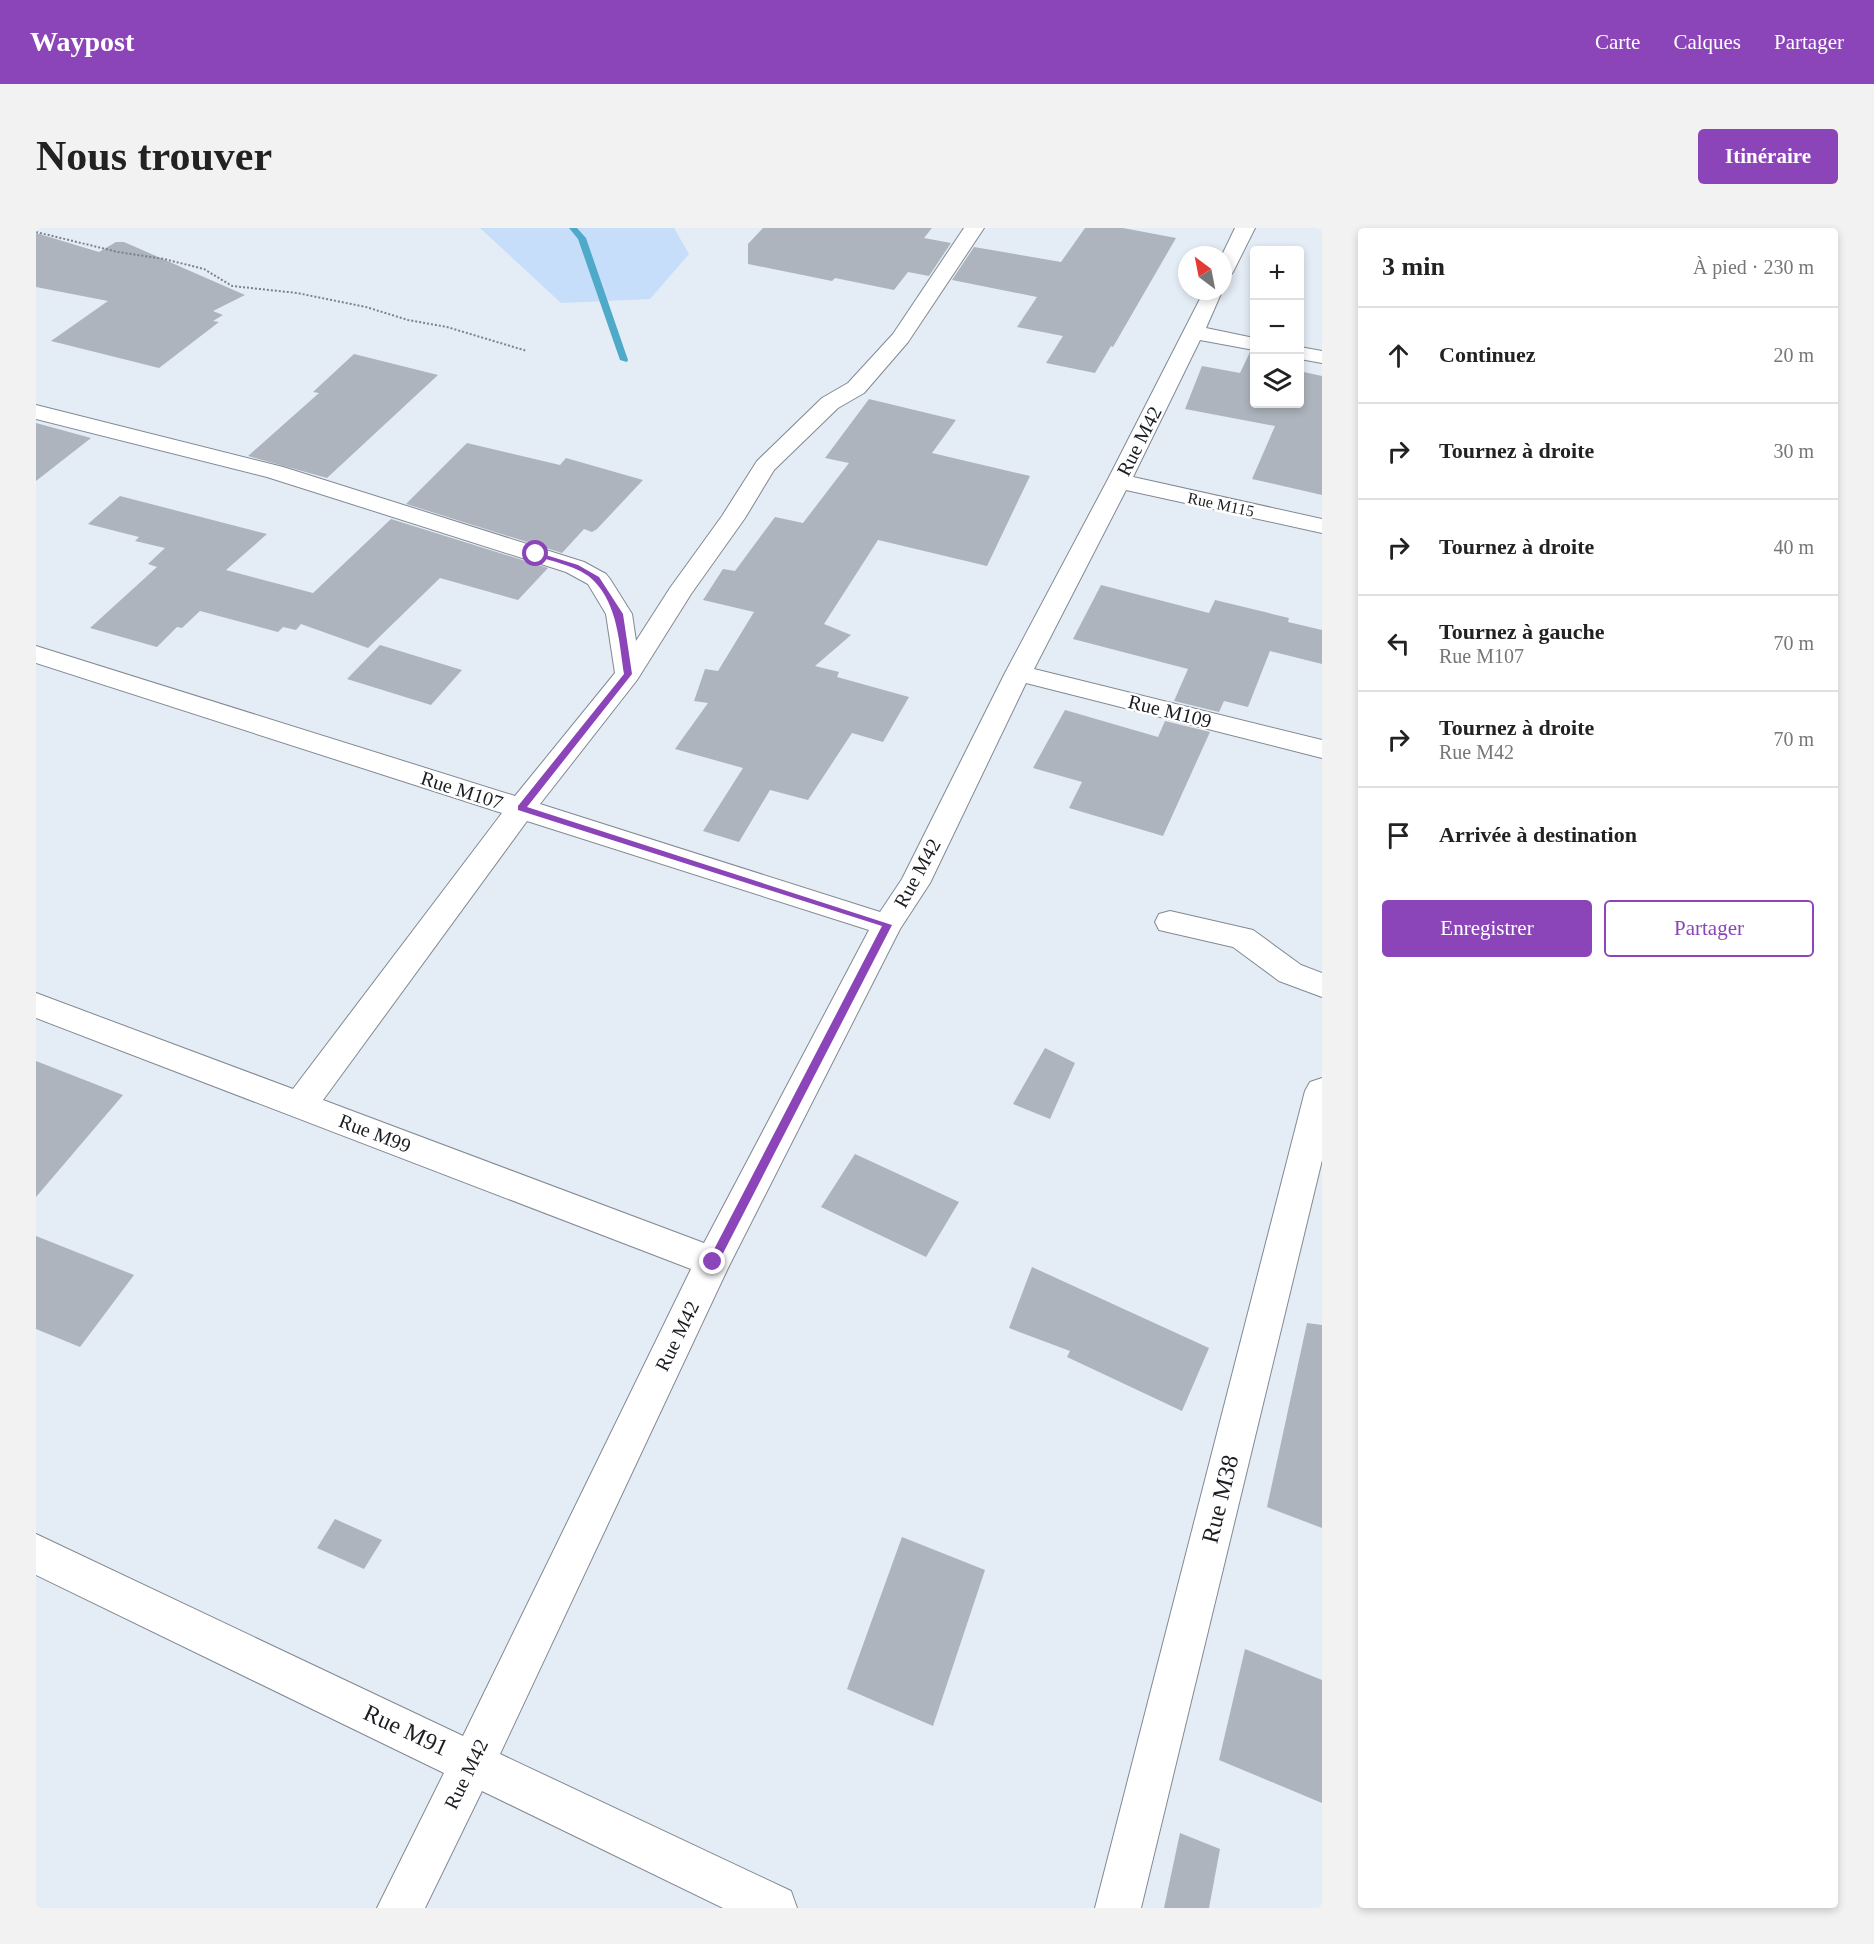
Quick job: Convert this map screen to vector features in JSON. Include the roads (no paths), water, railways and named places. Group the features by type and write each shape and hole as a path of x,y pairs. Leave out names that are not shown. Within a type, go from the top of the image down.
{"street":[{"path":"300,1105 521,808 628,674 679,593 733,518 765,466 830,403 856,388 901,338 974,228"},
{"path":"1232,254 1245,228"},
{"name":"Rue M42","path":"400,1908 473,1762 713,1262 887,925 915,883 1018,673 1119,481 1210,300"},
{"path":"1194,332 1250,343"},
{"path":"1304,354 1322,357"},
{"path":"36,412 275,472 575,567 597,579 619,614 628,674"},
{"name":"Rue M115","path":"1119,481 1322,526"},
{"name":"Rue M107","path":"36,654 887,925"},
{"name":"Rue M109","path":"1018,673 1322,749"},
{"path":"1170,922 1242,938 1290,973 1322,985"},
{"name":"Rue M99","path":"36,1005 713,1262"},
{"name":"Rue M38","path":"1118,1908 1322,1090"},
{"name":"Rue M91","path":"36,1554 774,1908"}],"waterway":[{"path":"573,228 582,238 624,360"}]}
